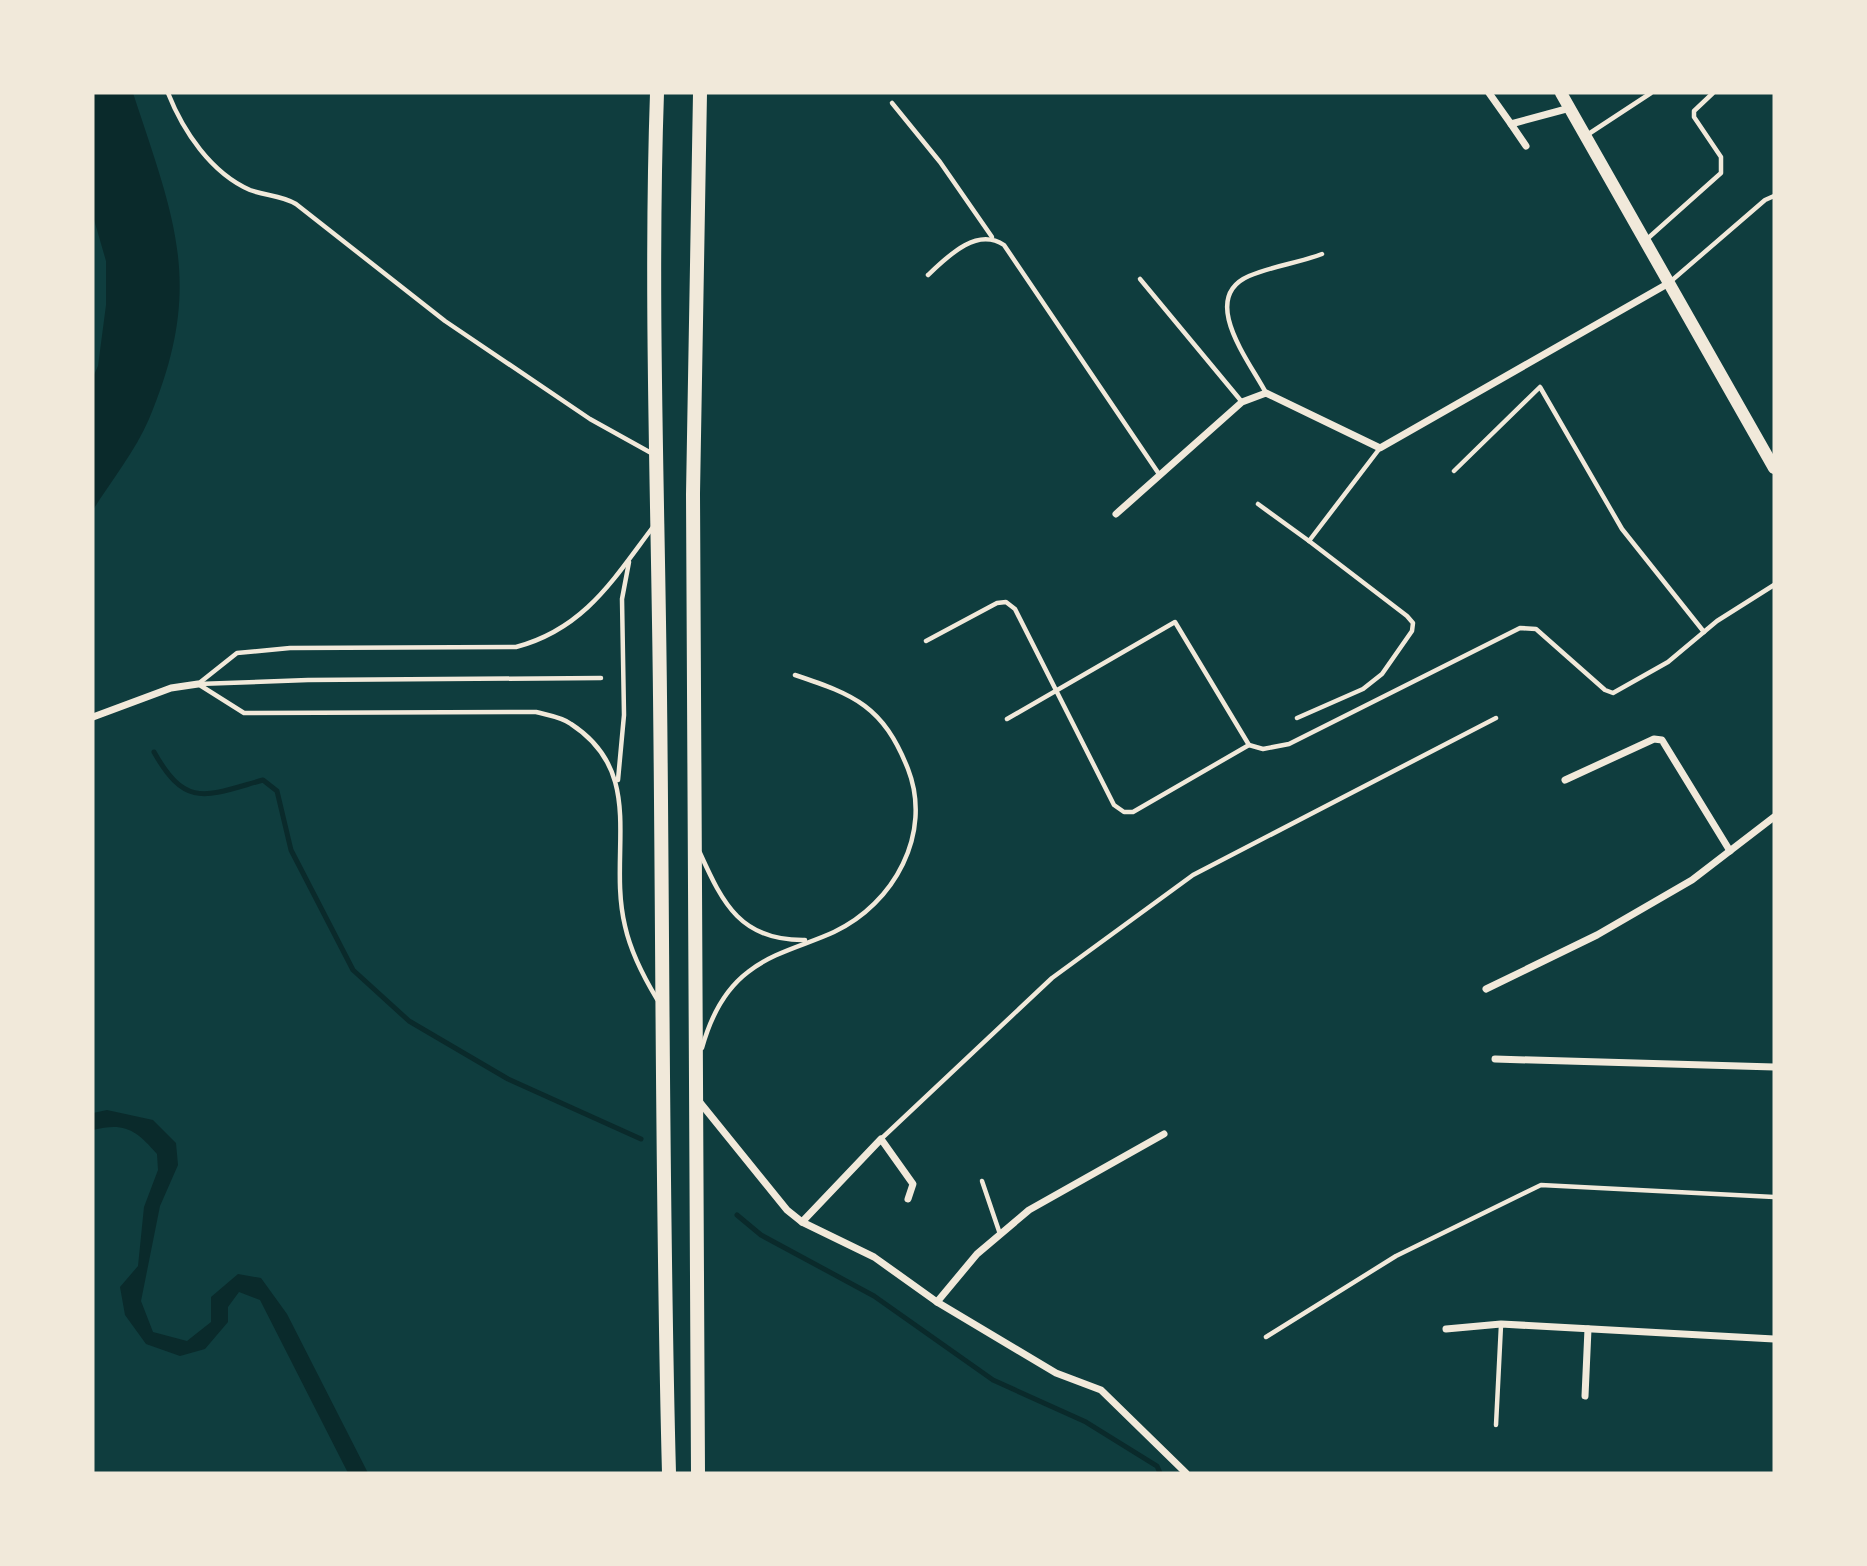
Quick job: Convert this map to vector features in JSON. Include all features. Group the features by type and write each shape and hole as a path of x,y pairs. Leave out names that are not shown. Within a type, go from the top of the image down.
{"main road":[{"path":"657,93 656,457 668,1473"},
{"path":"1561,93 1774,468"},
{"path":"698,1473 693,494 701,97"}],"street":[{"path":"1489,93 1526,146"},
{"path":"1511,124 1570,108"},
{"path":"1116,514 1242,402 1266,393 1380,448 1669,283"},
{"path":"93,717 171,688 198,684"},
{"path":"1565,780 1654,739 1662,740 1730,850"},
{"path":"1486,989 1597,935 1692,880 1774,817"},
{"path":"1495,1059 1774,1068"},
{"path":"697,1100 787,1210 802,1222 874,1257 937,1302 1056,1373 1101,1390 1186,1473"},
{"path":"937,1302 977,1254 1029,1210 1164,1134"},
{"path":"802,1222 881,1139 914,1184 908,1199"},
{"path":"1446,1329 1501,1324 1774,1339"},
{"path":"1585,1396 1588,1329"}],"lane":[{"path":"168,93 177,116 215,167 235,183 261,194 284,197 296,204 456,329 590,419 656,457"},
{"path":"1586,136 1651,93"},
{"path":"1645,241 1721,173 1721,157 1695,117 1694,111 1713,93"},
{"path":"892,103 940,162 992,237 1004,245 1159,474"},
{"path":"1669,283 1765,200 1774,197"},
{"path":"928,275 969,243 982,237 992,237"},
{"path":"1266,393 1231,330 1226,312 1227,298 1235,285 1249,276 1322,254"},
{"path":"1140,279 1242,402"},
{"path":"1454,471 1540,387 1622,529 1704,632"},
{"path":"1309,541 1380,448"},
{"path":"1258,505 1309,541 1413,623 1412,631 1382,674 1363,689 1297,718"},
{"path":"198,684 237,653 290,648 516,647 547,638 580,617 658,521"},
{"path":"630,558 622,599 624,715 617,781 620,890 624,926 637,964 663,1010"},
{"path":"926,641 996,603 1006,602 1014,609 1114,805 1124,813 1133,812 1249,746 1263,749 1289,744 1520,628 1536,628 1605,690 1613,693 1668,662 1704,632 1774,585"},
{"path":"1007,719 1175,622 1249,746"},
{"path":"698,1063 709,1023 724,996 747,972 809,940 835,932 874,905 894,882 910,849 916,824 912,779 899,747 877,714 848,693 795,675"},
{"path":"198,684 308,680 601,678"},
{"path":"198,684 244,713 536,712 570,722 602,750 617,781"},
{"path":"881,1139 1052,978 1192,875 1496,718"},
{"path":"696,844 720,898 739,919 762,933 784,940 809,940"},
{"path":"982,1181 1000,1235"},
{"path":"1266,1337 1396,1256 1541,1185 1774,1197"},
{"path":"1496,1425 1501,1324"}],"water":[{"path":"93,93 133,93 171,217 178,254 180,291 176,330 166,372 149,419 130,454 93,510 93,377 98,366 106,305 106,261 93,216"},
{"path":"107,1110 153,1120 176,1143 178,1165 160,1206 141,1301 153,1332 187,1341 211,1322 211,1297 238,1274 261,1278 287,1314 368,1473 348,1473 260,1300 239,1292 228,1307 228,1322 205,1349 180,1356 146,1344 125,1315 120,1287 138,1266 144,1207 158,1170 157,1154 143,1139 129,1130 114,1127 93,1130 93,1113"}],"waterway":[{"path":"154,752 177,783 188,790 212,793 263,780 277,791 291,850 353,970 409,1021 508,1079 641,1139"},
{"path":"737,1215 761,1235 874,1296 993,1380 1086,1422 1157,1466 1160,1473"}]}
